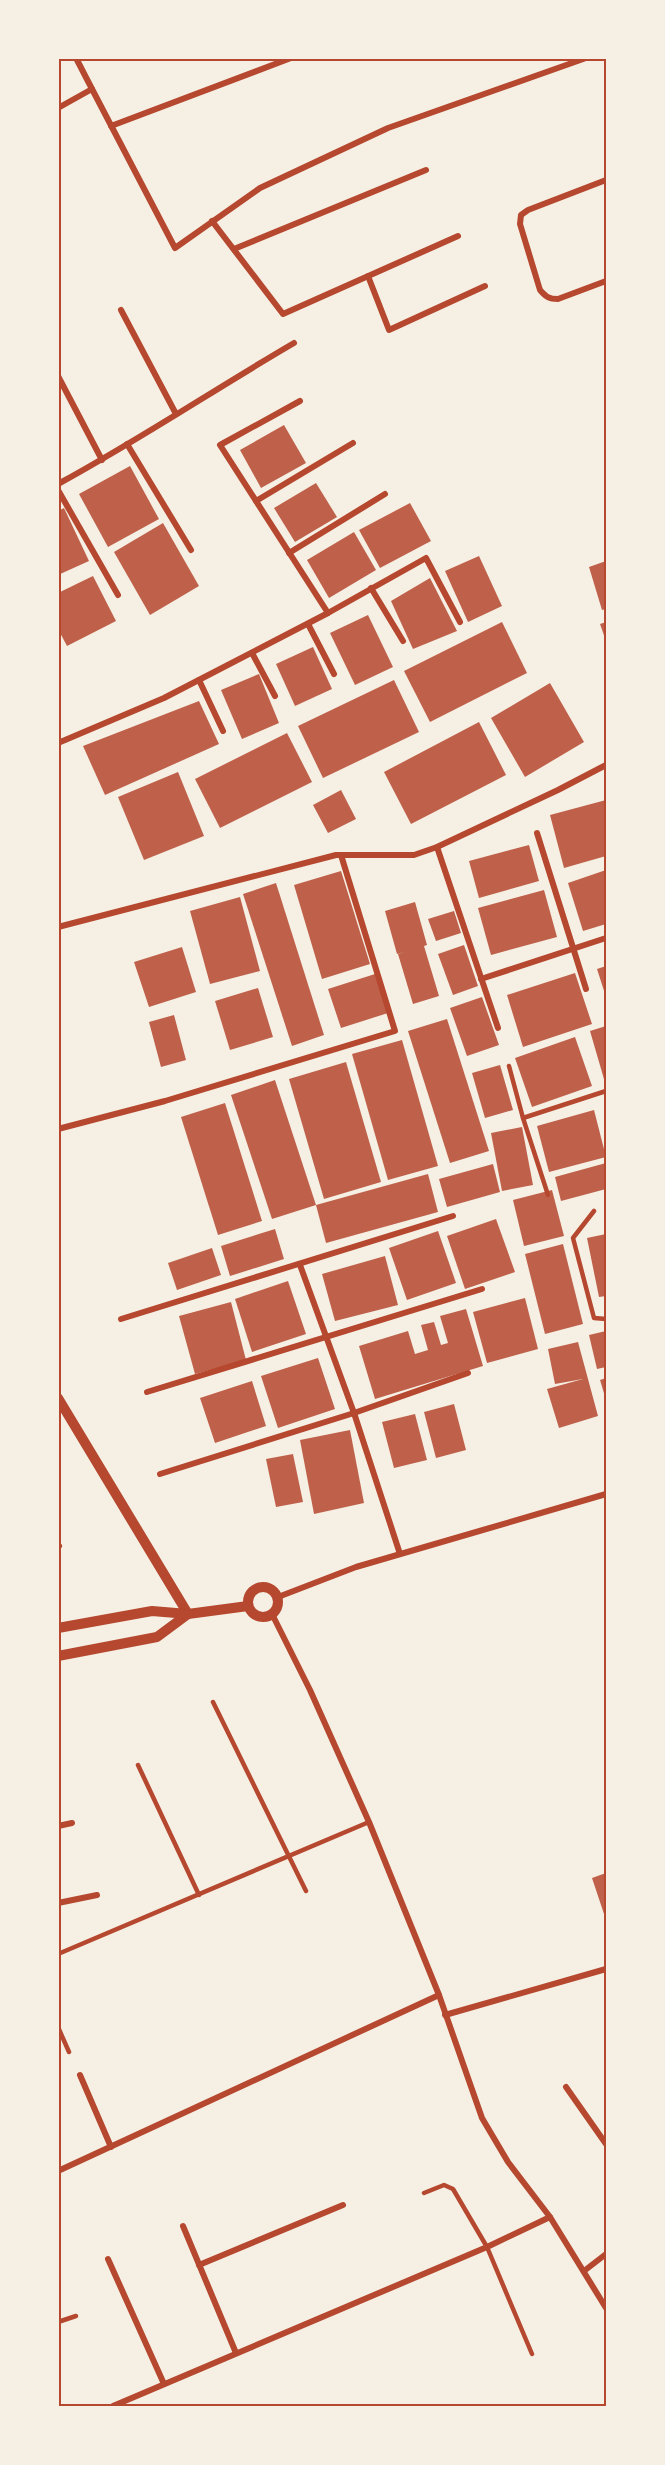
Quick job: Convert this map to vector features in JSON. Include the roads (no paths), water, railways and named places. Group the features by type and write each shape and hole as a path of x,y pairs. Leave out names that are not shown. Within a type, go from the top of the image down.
{"street":[{"path":"76,58 174,248 260,188 388,128 586,58"},
{"path":"111,126 291,58"},
{"path":"58,108 92,89"},
{"path":"234,249 426,170"},
{"path":"606,180 528,210 521,216 520,224 540,290 545,296 558,299 606,281"},
{"path":"212,221 283,314 459,236"},
{"path":"368,276 389,330 485,286"},
{"path":"122,310 176,414"},
{"path":"58,484 102,460 294,343"},
{"path":"58,376 102,460"},
{"path":"300,401 220,445 328,613"},
{"path":"256,501 353,443"},
{"path":"127,444 191,550"},
{"path":"58,490 118,595"},
{"path":"290,553 385,494"},
{"path":"58,743 164,698 308,624 426,558 460,622"},
{"path":"371,588 403,641"},
{"path":"308,624 334,674"},
{"path":"252,653 275,696"},
{"path":"199,680 223,731"},
{"path":"58,927 341,855 414,855 438,847 606,765"},
{"path":"537,833 586,988"},
{"path":"438,847 498,1028"},
{"path":"58,1129 165,1101 395,1031 341,855"},
{"path":"481,980 606,938"},
{"path":"121,1319 453,1216"},
{"path":"300,1265 354,1413 400,1554"},
{"path":"147,1392 482,1289"},
{"path":"160,1474 354,1413 468,1373"},
{"path":"58,1398 188,1614"},
{"path":"278,1598 356,1567 606,1494"},
{"path":"259,1587 269,1588 278,1598 277,1608 267,1617 256,1616 248,1606 251,1593 259,1587"},
{"path":"58,1628 152,1611 188,1614 248,1606"},
{"path":"58,1656 157,1637 188,1614"},
{"path":"272,1614 310,1690 369,1822 439,1995 482,2118 508,2162 550,2217 606,2308"},
{"path":"58,1826 72,1823"},
{"path":"58,1903 98,1895"},
{"path":"445,2014 606,1969"},
{"path":"58,2172 439,1995"},
{"path":"80,2074 111,2147"},
{"path":"566,2087 606,2144"},
{"path":"199,2265 343,2205"},
{"path":"113,2406 487,2247 550,2217"},
{"path":"183,2226 236,2353"},
{"path":"584,2271 606,2254"},
{"path":"108,2259 164,2384"}],"lane":[{"path":"509,1066 548,1195"},
{"path":"523,1118 606,1091"},
{"path":"594,1211 573,1238 594,1318 606,1319"},
{"path":"213,1702 306,1891"},
{"path":"138,1765 199,1895"},
{"path":"58,1954 369,1822"},
{"path":"58,2027 69,2052"},
{"path":"424,2193 444,2185 453,2189 487,2247 532,2354"},
{"path":"58,2322 75,2316"}]}
